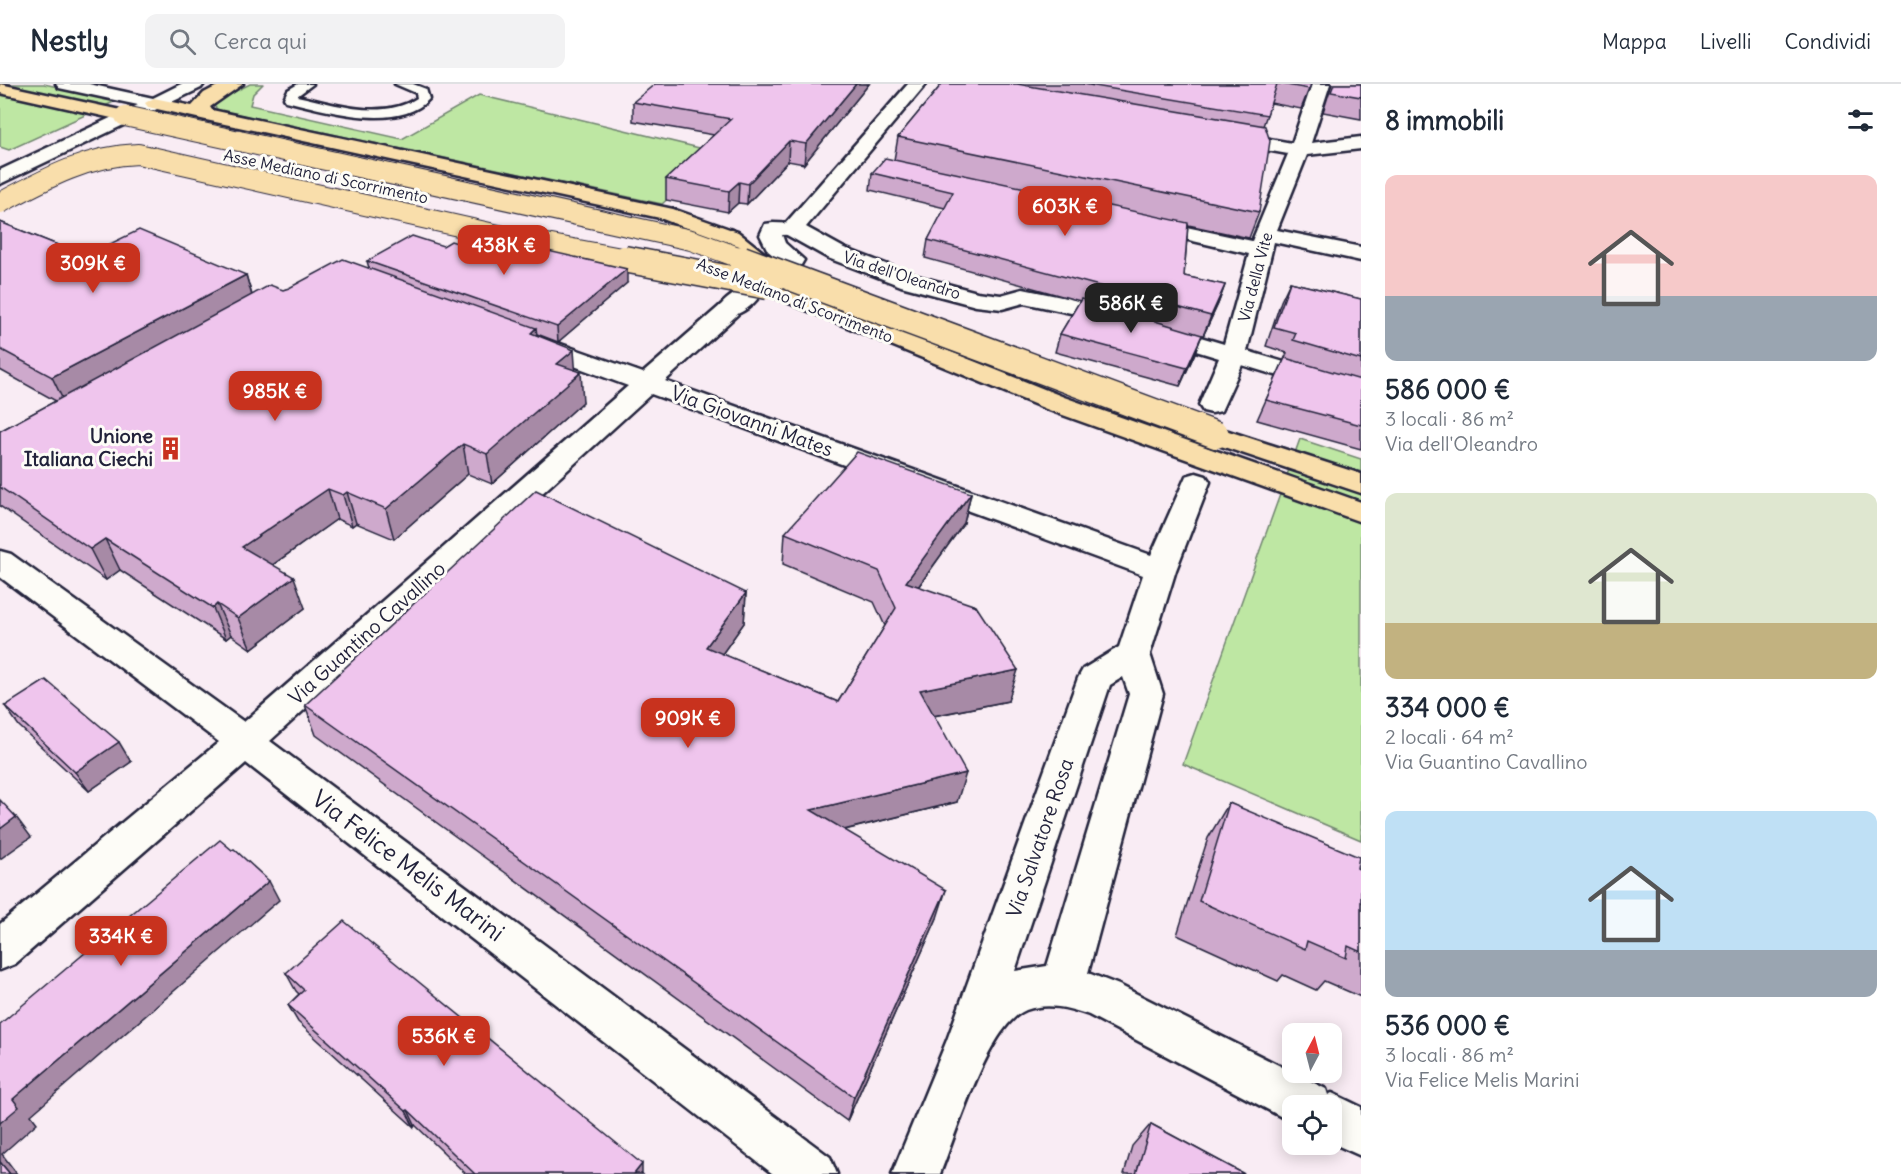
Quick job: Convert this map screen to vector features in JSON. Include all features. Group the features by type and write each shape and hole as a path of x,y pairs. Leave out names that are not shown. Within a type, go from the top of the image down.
{"highway":[{"path":"206,115 201,106 210,97 234,84"},
{"name":"Asse Mediano di Scorrimento","path":"0,88 691,240 1055,403 1361,512"},
{"path":"154,103 666,213 730,237 770,277"},
{"name":"Asse Mediano di Scorrimento","path":"0,104 605,237 704,264 770,277 1361,484"},
{"path":"0,203 67,168 91,159 116,154 138,154 503,236 770,277"}],"street":[{"path":"66,84 154,103"},
{"path":"0,178 195,84"},
{"name":"Via della Vite","path":"1212,405 1234,353 1263,242 1321,84"},
{"path":"770,277 776,246 771,235 773,229 793,229 850,160 924,85"},
{"path":"1304,135 1331,124"},
{"path":"1203,133 1304,135 1358,132"},
{"path":"850,160 873,165"},
{"path":"1125,220 1263,242 1361,254"},
{"name":"Via dell'Oleandro","path":"793,229 836,253 909,281 976,299 1002,302 1023,296 1076,307 1361,393"},
{"name":"Via Guantino Cavallino","path":"0,950 245,742 645,382 770,277"},
{"name":"Via Giovanni Mates","path":"507,333 1160,570"},
{"path":"1064,985 1146,694 1133,654 1160,570 1196,482"},
{"name":"Via Felice Melis Marini","path":"0,561 245,742 813,1174"},
{"name":"Via Salvatore Rosa","path":"915,1174 970,1040 1095,678 1133,654"},
{"name":"Via Salvatore Rosa","path":"970,1040 998,1003 1020,990 1064,985 1103,1000 1288,1095"},
{"path":"1342,1122 1361,1132"}],"lane":[{"path":"307,84 292,92 290,98 382,114 399,112 416,105 423,99 422,91 401,84"}],"green space":[{"path":"0,84 44,84 118,100 9,150 0,147"},
{"path":"250,84 263,84 253,94 250,105 402,139 479,95 720,153 662,204 218,110 214,106 220,99"},
{"path":"1300,439 1361,459 1361,840 1183,764"}],"building":[{"path":"655,84 856,84 806,144 789,141 748,184 739,182 729,191 666,179 731,119 633,102"},
{"path":"942,84 1017,84 1265,126 1270,141 1259,212 898,137"},
{"path":"1083,84 1277,84 1267,115"},
{"path":"1281,84 1311,84 1309,89"},
{"path":"1334,84 1361,84 1361,97 1331,92"},
{"path":"885,158 1188,223 1184,276 1225,285 1211,316 928,240 953,192 872,173"},
{"path":"0,222 85,256 139,230 246,275 52,377 0,349"},
{"path":"412,236 443,246 451,241 457,243 463,239 523,259 535,248 627,269 557,327 367,261"},
{"path":"343,259 536,328 531,333 574,350 557,364 581,372 487,454 463,444 386,509 347,492 343,495 328,489 242,547 294,577 238,618 217,604 213,608 105,539 90,549 0,487 0,431 270,285 283,290 289,288"},
{"path":"1290,282 1361,299 1361,360 1293,340 1296,333 1274,327"},
{"path":"1081,299 1202,335 1187,368 1060,334"},
{"path":"1285,358 1361,380 1361,425 1266,400"},
{"path":"857,452 971,493 906,582 976,606 1018,670 920,690 966,773 811,810 946,890 854,1097 305,705 536,490 746,593 706,647 838,702 896,608 879,571 785,533"},
{"path":"46,680 119,742 75,772 5,706"},
{"path":"0,800 16,817 0,829"},
{"path":"1229,803 1359,857 1357,868 1361,870 1361,952 1348,946 1346,958 1307,941 1305,949 1199,901"},
{"path":"220,840 232,850 234,849 269,881 13,1099 19,1107 0,1123 0,1024"},
{"path":"344,921 642,1164 634,1174 475,1174 408,1110 406,1111 288,1005 304,990 286,973"},
{"path":"1151,1124 1244,1174 1136,1174"},
{"path":"0,1162 10,1174 0,1174"}],"place":[{"name":"Unione Italiana Ciechi","path":"171,448"}]}
